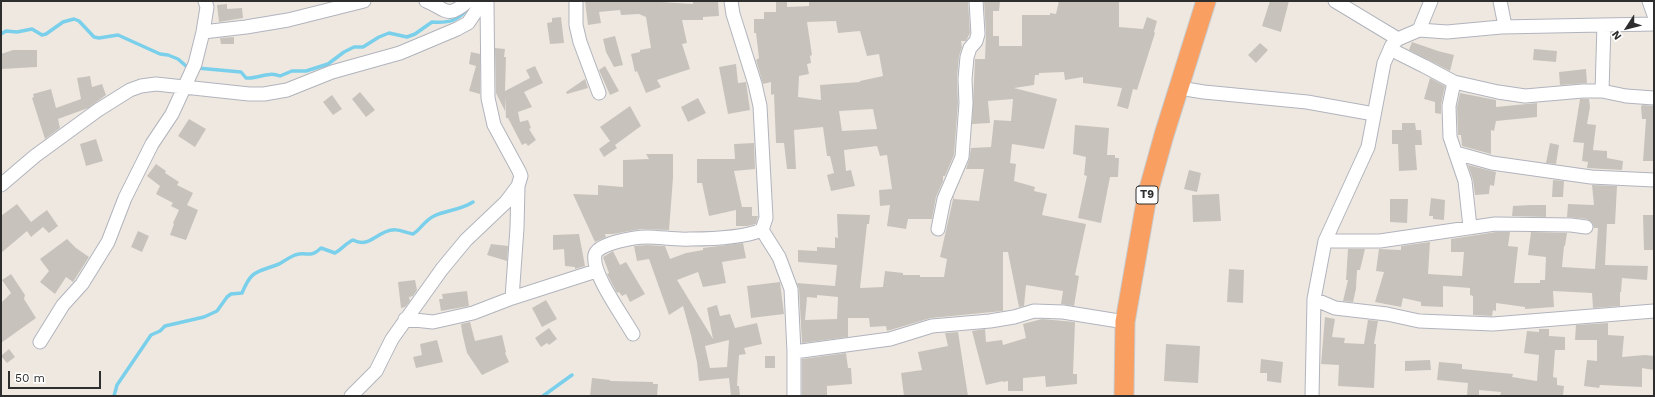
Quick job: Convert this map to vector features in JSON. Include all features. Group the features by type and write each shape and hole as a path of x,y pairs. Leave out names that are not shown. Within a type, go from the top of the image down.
{"highway":[{"name":"T9","path":"1124,396 1125,322 1147,196 1164,135 1206,1"}],"street":[{"path":"40,342 64,305 82,284 108,242 125,198 152,144 172,114 195,64 203,32 207,7 206,1"},
{"path":"203,32 288,20 364,1"},
{"path":"426,1 446,12 452,12 468,1"},
{"path":"1,184 35,156 86,118 130,90 141,86 156,84 248,94 264,94 287,90 332,72 400,52 457,29 468,23 483,1"},
{"path":"487,1 488,98 494,125 521,176 518,186 517,228 512,298"},
{"path":"576,1 576,25 580,42 599,93"},
{"path":"633,334 596,271 594,255 597,250 610,243 647,237 670,240 752,234 762,230 766,218 760,106 755,84 732,14 731,1"},
{"path":"938,229 944,199 962,157 966,103 965,79 967,57 970,48 976,42 978,34 976,1"},
{"path":"1335,1 1398,39"},
{"path":"1419,30 1431,1"},
{"path":"1500,1 1505,26"},
{"path":"1649,1 1654,15"},
{"path":"1312,396 1314,299 1325,241 1368,147 1384,63 1390,49 1398,39 1419,30 1447,32 1505,26 1654,24"},
{"path":"1602,91 1604,25"},
{"path":"1390,49 1454,82 1498,92 1525,96 1583,91 1602,91 1626,96 1654,98"},
{"path":"1454,82 1449,106 1450,137 1465,181 1470,227"},
{"path":"1179,88 1204,92 1307,102 1374,114"},
{"path":"1456,153 1492,162 1590,177 1654,180"},
{"path":"351,396 376,371 392,339 456,251 506,202 518,186"},
{"path":"1325,241 1380,241 1494,224 1571,225 1586,227"},
{"path":"762,230 780,257 791,289 794,352 794,396"},
{"path":"405,320 433,322 473,313 512,298 596,271"},
{"path":"1314,299 1335,308 1387,314 1418,321 1486,324 1654,311"},
{"path":"794,352 890,339 932,326 996,320 1014,317 1034,311 1063,312 1125,322"}],"building":[{"path":"585,1 661,1 693,4 693,1 718,1 719,16 703,17 703,20 682,20 687,43 682,44 690,69 657,80 661,87 646,93 637,71 635,72 631,54 640,52 640,50 651,48 646,17 639,14 621,15 620,10 599,12 601,23 588,25"},
{"path":"776,1 787,1 787,7 809,6 809,1 968,1 970,33 966,41 961,41 962,47 959,56 957,78 958,103 954,155 945,176 943,176 943,181 936,197 932,219 908,219 906,229 887,226 890,205 880,206 879,190 892,189 887,155 880,156 877,146 844,150 846,171 851,170 855,186 831,191 827,175 834,173 830,156 827,156 823,127 794,130 796,169 787,169 784,143 776,143 774,94 771,95 771,82 763,84 756,60 759,58 756,33 754,33 754,19 764,19 764,12 776,12","holes":["836,21 838,33 860,31 867,56 879,54 883,76 860,82 820,85 821,100 798,97 799,76 809,74 807,64 811,63 810,56 812,55 807,22","873,109 877,129 842,131 839,111"]},
{"path":"984,1 1000,1 999,11 993,11 993,36 999,36 999,46 1022,46 1022,15 1056,14 1059,1 1119,1 1119,27 1143,29 1147,17 1157,21 1155,33 1137,90 1133,89 1128,109 1117,106 1122,88 1083,83 1083,77 1065,80 1064,72 1039,73 1039,75 1035,75 1034,85 1014,88 1057,99 1044,149 1012,144 1010,163 1016,164 1014,181 1035,187 1034,191 1047,194 1042,215 1086,224 1075,275 1079,276 1074,306 1061,304 1063,291 1026,285 1024,306 1019,307 1008,252 1003,252 1003,311 931,318 887,331 886,326 870,327 869,318 848,318 848,337 802,343 799,289 797,283 835,286 837,265 798,262 798,250 817,251 817,247 835,248 835,237 838,238 837,214 870,215 869,224 867,224 860,288 883,287 885,271 903,273 903,275 920,275 920,277 944,277 947,259 940,257 954,195 954,199 979,201 984,169 966,169 971,148 991,147 994,120 1011,121 1013,99 988,101 990,123 972,124 975,59 985,59 986,34","holes":["817,295 838,297 837,319 805,320 807,297 817,298"]},
{"path":"1270,1 1289,1 1281,32 1262,26"},
{"path":"227,4 227,9 242,8 243,18 219,22 217,5"},
{"path":"561,17 564,43 550,44 547,23 552,22 552,18"},
{"path":"615,36 623,65 614,67 606,52 603,39"},
{"path":"234,37 234,44 221,44 220,38"},
{"path":"1412,42 1454,55 1450,71 1409,50"},
{"path":"1260,43 1268,50 1256,63 1248,55"},
{"path":"495,48 505,49 505,91 530,78 526,70 535,66 543,83 524,92 532,107 518,112 520,122 528,120 531,128 529,129 536,140 528,146 526,143 522,145 508,118 506,118 505,96 505,111 496,93"},
{"path":"1534,49 1557,51 1556,62 1533,60"},
{"path":"13,50 37,50 37,67 1,69 1,54"},
{"path":"471,52 480,54 480,94 469,91 476,66 469,64"},
{"path":"736,64 738,83 746,82 750,110 728,114 719,67"},
{"path":"605,66 619,91 610,95 599,70"},
{"path":"1586,69 1587,83 1560,85 1559,72"},
{"path":"90,76 92,87 102,84 106,95 88,108 58,119 60,128 45,139 32,98 34,97 33,94 51,89 56,108 81,99 77,78"},
{"path":"1430,78 1445,86 1441,105 1441,114 1435,113 1435,102 1424,99"},
{"path":"585,79 588,88 567,94 566,92"},
{"path":"360,92 375,110 366,117 352,99"},
{"path":"1460,93 1496,100 1496,107 1537,103 1537,117 1496,121 1494,131 1491,130 1491,154 1462,146 1461,135 1458,135 1457,107"},
{"path":"332,95 342,109 333,115 323,102"},
{"path":"698,98 706,113 688,122 681,107"},
{"path":"1580,99 1589,99 1590,107 1587,124 1596,125 1593,150 1607,151 1607,158 1623,161 1622,170 1587,168 1588,162 1582,161 1584,143 1573,142"},
{"path":"1642,105 1654,106 1654,161 1643,161 1646,119 1642,119"},
{"path":"630,106 641,126 615,145 617,148 604,157 599,149 610,141 600,127"},
{"path":"189,119 206,129 195,147 178,136"},
{"path":"1402,123 1415,123 1416,130 1421,130 1422,145 1415,145 1417,170 1399,171 1398,144 1392,144 1392,130 1402,130"},
{"path":"1075,125 1109,128 1107,155 1115,155 1115,158 1119,158 1118,177 1110,177 1101,223 1078,218 1087,176 1084,175 1086,157 1073,154"},
{"path":"96,139 103,161 86,166 80,144"},
{"path":"754,143 755,169 734,171 742,207 752,207 752,216 758,216 756,224 736,226 736,210 709,216 702,183 697,183 697,159 735,159 734,144"},
{"path":"1550,143 1559,145 1556,164 1546,163"},
{"path":"646,154 673,154 673,178 669,230 641,229 605,234 606,237 595,242 573,194 598,195 598,185 623,187 623,160 649,159"},
{"path":"156,164 166,171 165,173 179,182 177,185 193,193 187,205 198,210 186,240 170,235 174,224 173,223 179,210 171,206 173,203 156,194 160,186 147,176"},
{"path":"1468,165 1496,172 1494,186 1490,185 1489,194 1475,195 1473,180"},
{"path":"1189,170 1201,173 1197,192 1184,189"},
{"path":"1553,180 1564,181 1563,197 1552,197"},
{"path":"1592,185 1617,186 1615,224 1607,224 1605,265 1648,266 1647,280 1622,278 1620,306 1593,308 1592,293 1553,291 1554,307 1525,309 1525,307 1496,303 1496,311 1493,310 1492,316 1473,315 1473,296 1470,295 1470,288 1443,286 1443,307 1421,306 1421,302 1403,298 1401,307 1375,302 1384,272 1376,271 1379,249 1401,250 1401,246 1430,242 1428,274 1462,276 1464,252 1451,252 1451,239 1496,232 1510,232 1508,246 1518,247 1514,283 1540,283 1540,280 1545,280 1546,257 1528,255 1531,232 1567,233 1562,267 1595,269 1598,228 1594,228 1593,224 1587,219 1567,217 1568,204 1594,205"},
{"path":"1219,194 1221,221 1193,222 1192,195"},
{"path":"1431,198 1445,200 1444,220 1433,219 1433,216 1429,216"},
{"path":"1390,199 1408,199 1407,223 1390,222"},
{"path":"17,204 31,222 47,210 58,226 49,233 43,227 31,237 27,231 1,253 1,216"},
{"path":"1546,205 1546,217 1512,216 1513,206"},
{"path":"1643,215 1653,215 1653,250 1644,250"},
{"path":"138,231 149,236 142,252 131,247"},
{"path":"579,234 585,266 575,269 575,267 565,266 564,249 553,250 553,235"},
{"path":"67,239 76,248 89,257 73,282 66,277 55,294 40,282 49,271 40,259"},
{"path":"743,243 746,258 722,262 726,283 703,287 698,272 677,280 713,339 707,308 717,305 720,316 730,314 735,328 757,323 762,344 744,348 746,354 739,355 737,386 739,386 740,396 731,396 729,378 699,381 697,362 683,306 669,315 649,259 637,261 634,246 665,246 670,259 686,253 703,250 703,248","holes":["729,340 727,367 710,368 705,346"]},
{"path":"491,244 508,246 507,261 487,255"},
{"path":"1348,249 1365,249 1360,270 1357,270 1356,289 1353,302 1343,301 1348,280 1346,280"},
{"path":"613,251 620,265 626,262 645,294 630,302 626,294 622,296 619,292 617,293 607,274 609,273 603,257"},
{"path":"1229,269 1244,270 1243,303 1227,302"},
{"path":"11,274 25,295 24,299 36,318 1,343 1,303 11,293 2,280"},
{"path":"415,280 417,290 413,296 409,297 410,301 405,307 401,308 398,282"},
{"path":"780,282 784,314 751,318 747,286"},
{"path":"467,291 469,306 441,311 439,299 443,299 442,294"},
{"path":"546,300 557,319 542,327 532,308"},
{"path":"1325,317 1335,319 1332,337 1345,338 1344,343 1364,344 1368,320 1378,321 1374,344 1376,344 1374,388 1338,386 1339,365 1321,364"},
{"path":"1042,319 1075,322 1073,374 1077,374 1077,384 1046,387 1045,376 1023,378 1023,391 1008,391 1008,381 986,385 972,331 985,329 986,342 1002,340 1003,345 1026,338 1023,324"},
{"path":"470,322 475,341 502,335 505,353 509,362 482,375 467,353 462,332 461,324"},
{"path":"1608,323 1608,335 1624,336 1622,357 1645,355 1654,356 1654,370 1642,368 1642,387 1600,385 1599,388 1584,386 1587,360 1597,361 1597,340 1575,340 1576,325"},
{"path":"549,328 557,339 549,345 547,343 541,347 535,338"},
{"path":"1539,329 1549,329 1549,336 1565,337 1565,350 1555,350 1553,377 1557,378 1557,385 1564,386 1563,396 1500,396 1501,392 1479,390 1479,396 1467,395 1468,383 1437,380 1439,362 1462,364 1462,369 1513,374 1512,377 1537,381 1539,355 1524,353 1527,331 1539,332"},
{"path":"958,332 968,396 904,396 901,373 922,370 918,352 948,346 945,333"},
{"path":"437,340 443,362 416,368 413,357 422,355 420,344"},
{"path":"1166,344 1200,346 1198,383 1164,381"},
{"path":"9,349 15,357 7,363 1,356"},
{"path":"846,353 848,368 851,368 852,384 827,386 827,396 802,396 802,359"},
{"path":"765,356 775,356 775,368 765,368"},
{"path":"1261,359 1283,362 1281,383 1267,381 1267,373 1260,373"},
{"path":"1430,360 1431,370 1405,371 1405,361"},
{"path":"592,378 610,381 653,382 653,384 658,384 657,396 590,396"}],"waterway":[{"path":"197,68 241,72 246,78 271,74 280,76 292,71 306,71 328,64 344,52 354,47 363,47 379,37 389,33 407,37 415,34 432,22 454,20 462,15 470,6"},
{"path":"1,34 6,31 17,32 32,29 42,35 46,34 63,22 74,19 79,21 94,37 99,38 118,35 160,54 178,59 186,66 190,67"},
{"path":"114,396 117,385 151,335 160,331 165,326 204,317 217,311 231,294 242,293 249,280 256,273 279,264 295,255 311,254 321,248 335,253 353,240 358,242 366,242 389,231 396,230 413,234 434,216 464,207 473,202"},
{"path":"543,396 572,375"}]}
